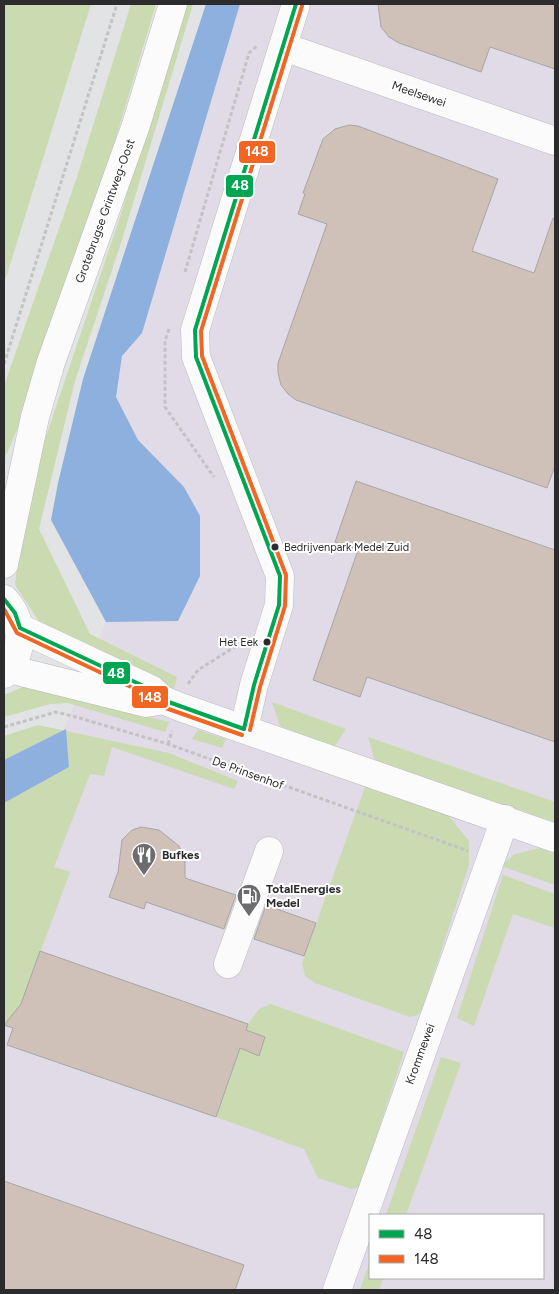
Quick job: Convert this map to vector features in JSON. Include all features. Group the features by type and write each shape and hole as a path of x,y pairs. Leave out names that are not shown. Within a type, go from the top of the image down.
{"street":[{"name":"Grotebrugse Grintweg-Oost","path":"4,564 35,417 51,362 136,125 173,4"},
{"path":"244,729 254,685 278,605 280,576 196,357 195,330 296,4"},
{"name":"Meelsewei","path":"284,47 555,141"},
{"name":"Grotebrugse Grintweg-Oost","path":"4,494 35,417"},
{"path":"4,591 20,628 16,656 6,671 146,703 162,700"},
{"path":"20,628 152,690 162,700 555,838"},
{"name":"Krommewei","path":"337,1290 505,819"},
{"path":"228,964 268,851"}],"path":[{"path":"4,364 117,4"},
{"name":"De Prinsenhof","path":"4,728 56,712 76,717 168,744 490,859"}],"shaded area":[{"path":"222,4 555,4 555,1290 4,1290 4,772 59,743 106,622 122,501 98,406"}],"green space":[{"path":"4,4 91,4 4,284"},
{"path":"131,4 156,4 103,181 22,418 4,460 4,386 77,177"},
{"path":"182,4 193,4 121,243 75,381 39,529 90,634 177,677 174,689 81,648 40,623 15,585 27,493 121,214"},
{"path":"32,683 95,704 169,722 165,732 68,703 50,704 4,717 4,695"},
{"path":"272,702 346,729 334,747 280,726"},
{"path":"38,725 65,731 4,760 4,736"},
{"path":"198,730 226,739 222,748 192,739"},
{"path":"66,731 169,753 238,781 234,789 112,747 104,776 90,774 54,867 70,872 21,1004 4,1026 4,803 69,767"},
{"path":"368,737 555,802 555,822 376,764"},
{"path":"365,787 447,814 469,841 469,865 422,1010 418,1015 410,1017 315,983 305,976 302,963"},
{"path":"540,848 555,854 555,885 501,866 515,854"},
{"path":"503,875 555,894 555,928 513,914 474,1026 457,1018"},
{"path":"271,1004 404,1052 360,1187 352,1189 318,1178 304,1149 216,1117 248,1024 259,1009"},
{"path":"441,1057 461,1063 406,1214 386,1214"},
{"path":"369,1264 369,1279 383,1279 379,1290 360,1290"}],"water":[{"path":"206,4 240,4 142,333 122,356 116,397 138,440 184,487 200,516 200,576 178,621 106,622 51,520 83,379"},
{"path":"66,729 69,767 4,803 4,760"}],"building":[{"path":"378,4 555,4 555,69 490,47 481,72 399,43 389,37 381,27"},
{"path":"349,125 358,126 498,179 472,251 534,273 553,218 555,219 555,466 547,488 296,400 281,385 278,363 327,224 298,214 305,194 303,193 323,139 335,129"},
{"path":"356,481 555,550 555,742 367,677 360,697 313,680 358,550 335,542"},
{"path":"141,827 159,830 179,846 185,859 185,878 236,895 224,929 146,902 144,909 109,897 118,872 122,840 132,830"},
{"path":"266,905 316,923 304,956 254,939"},
{"path":"40,951 248,1024 246,1030 265,1037 259,1056 240,1048 216,1117 7,1045 13,1028 4,1025 21,1004"},
{"path":"4,1181 244,1265 235,1290 4,1290"}],"transit line":[{"name":"48","path":"244,729 254,685 279,605 280,576 196,357 195,330 296,4"},
{"name":"148","path":"250,730 260,687 285,606 286,575 202,356 201,331 302,6"},
{"name":"48","path":"4,599 15,613 20,628 152,690 163,700 244,729"},
{"name":"148","path":"4,609 17,633 148,695 160,706 242,735"}],"place":[{"name":"Bedrijvenpark Medel Zuid","path":"275,547"},
{"name":"Het Eek","path":"267,642"},
{"name":"Bufkes","path":"144,876"},
{"name":"TotalEnergies Medel","path":"249,917"}]}
